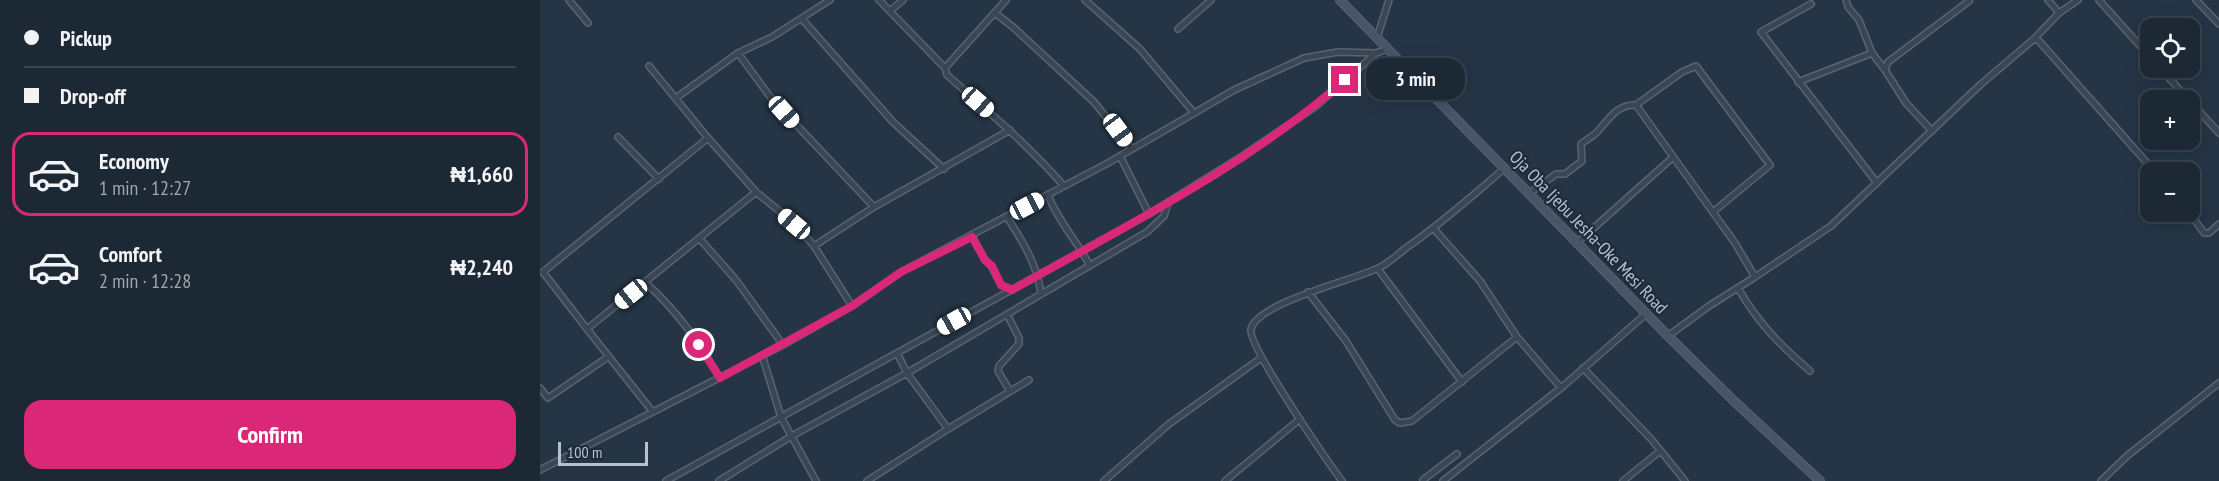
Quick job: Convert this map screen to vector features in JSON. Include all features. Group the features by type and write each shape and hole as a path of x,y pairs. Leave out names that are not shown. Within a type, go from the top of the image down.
{"main road":[{"name":"Oja Oba Ijebu Jesha-Oke Mesi Road","path":"1340,0 1668,336 1820,481"}],"street":[{"path":"569,0 588,23"},
{"path":"676,98 738,53 764,41 830,0"},
{"path":"879,0 945,68 947,75 1010,130 1064,186"},
{"path":"890,11 903,0"},
{"path":"945,68 1006,0"},
{"path":"1085,0 1140,49 1194,113"},
{"path":"1178,29 1211,0"},
{"path":"1377,38 1389,0"},
{"path":"1846,0 1848,7 1859,20 1872,53 1906,103 1932,131"},
{"path":"2048,0 2059,14"},
{"path":"1668,336 1831,225 2059,14 2078,0"},
{"path":"2099,0 2140,46"},
{"path":"2196,0 2219,24"},
{"path":"1885,70 1888,62 1970,1"},
{"path":"1811,4 1761,32 1877,183"},
{"path":"994,13 1013,27 1094,102 1132,149"},
{"path":"802,19 893,122 944,169"},
{"path":"2034,39 2039,41 2146,162"},
{"path":"540,470 783,345 852,306 901,272 972,237 1234,90 1304,58 1338,52 1376,53 1388,49"},
{"path":"738,53 771,98 874,207"},
{"path":"666,481 1168,203 1315,107 1376,53"},
{"path":"1798,82 1872,53"},
{"path":"650,66 708,138 756,192 794,224 814,246 852,306"},
{"path":"1530,193 1556,174 1564,174 1582,160 1581,144 1597,132 1613,113 1629,105 1636,105 1682,72 1696,66 1770,165 1713,212"},
{"path":"2169,78 2180,90"},
{"path":"1636,105 1713,212 1755,277"},
{"path":"2200,112 2219,134"},
{"path":"814,246 874,207 1010,130"},
{"path":"618,137 659,179"},
{"path":"652,411 542,270 708,138"},
{"path":"1120,156 1149,214"},
{"path":"1578,242 1672,158"},
{"path":"1340,480 1261,358 1251,334 1253,324 1266,314 1308,292 1378,269 1434,229 1505,168"},
{"path":"587,329 756,192"},
{"path":"1048,195 1054,211 1090,266"},
{"path":"722,480 790,437 906,373 1090,266 1156,225 1164,216 1168,203"},
{"path":"1007,217 1027,248 1038,275 1041,294"},
{"path":"2196,222 2204,233 2209,233 2219,224"},
{"path":"1434,229 1480,281 1517,337 1561,388"},
{"path":"972,237 985,260 992,266 1001,285 1012,290"},
{"path":"699,238 736,280 783,345"},
{"path":"1378,269 1462,382"},
{"path":"645,282 669,304 689,328 720,378"},
{"path":"1738,288 1751,311 1772,337 1810,371"},
{"path":"1308,292 1346,341 1395,420 1400,423 1412,421 1517,337"},
{"path":"1443,481 1561,388 1647,313"},
{"path":"1007,314 1019,338 1019,344 999,366 998,371 1010,391"},
{"path":"897,353 906,373 948,429"},
{"path":"762,355 781,417 816,481"},
{"path":"540,388 549,398 608,357"},
{"path":"1104,481 1169,424 1261,358"},
{"path":"1583,368 1685,481"},
{"path":"867,481 1029,380"},
{"path":"2101,481 2135,449 2211,391 2219,382"},
{"path":"1225,481 1300,419"},
{"path":"1623,481 1660,451"},
{"path":"1423,481 1457,454"}],"route":[{"path":"699,345 720,378 852,306 901,272 972,237 985,260 992,266 1001,285 1012,290 1149,214 1236,160 1315,107 1345,80"}]}
